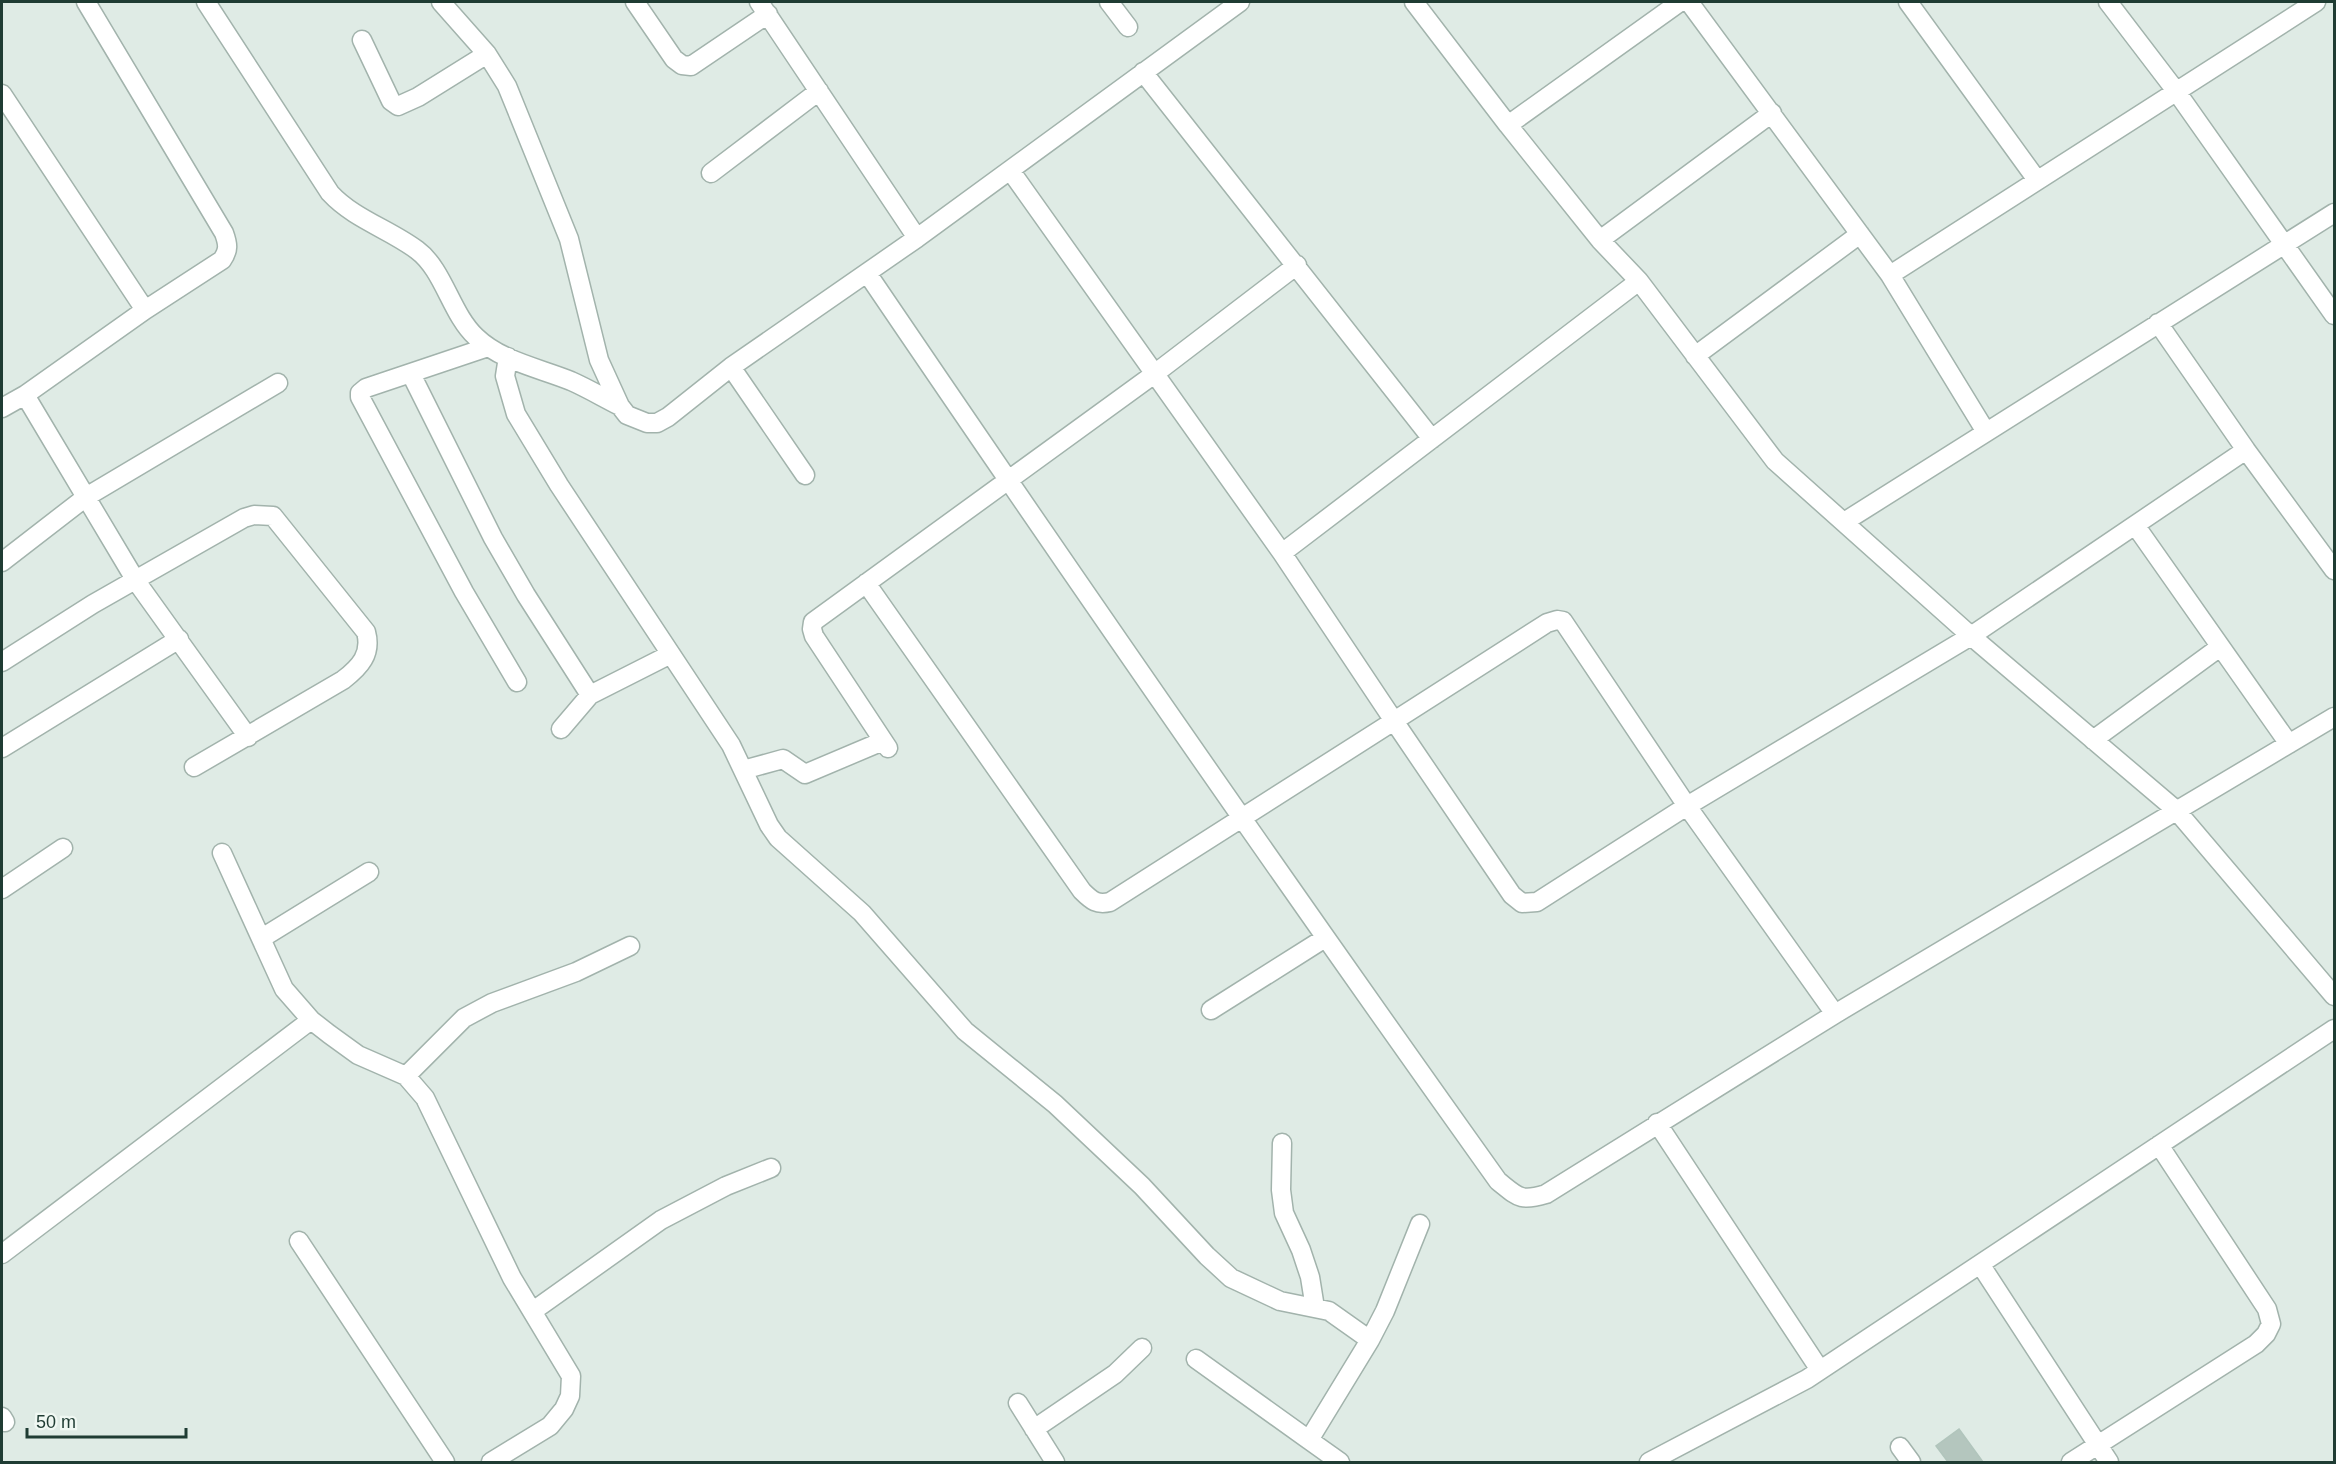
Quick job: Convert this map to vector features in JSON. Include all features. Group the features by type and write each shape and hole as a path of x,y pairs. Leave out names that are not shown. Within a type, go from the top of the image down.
{"street":[{"path":"2,408 25,395 144,310 222,260 227,253 228,243 86,2"},
{"path":"206,2 330,193 341,206 417,250 429,261 463,322 474,336 488,347 508,357 572,382 620,406"},
{"path":"441,2 487,54 507,86 569,239 599,360 620,406 627,416 640,422 657,423 731,367 917,238 1240,2"},
{"path":"635,2 675,59 682,65 691,66 700,62 764,8 917,238"},
{"path":"1109,2 1128,27"},
{"path":"1414,2 1600,240 1639,281 1775,461 1971,636 2176,810 2334,996"},
{"path":"1508,125 1680,2"},
{"path":"1689,2 1890,275 1986,432"},
{"path":"1908,2 2037,180"},
{"path":"2108,2 2176,91 2334,315"},
{"path":"1890,275 2316,2"},
{"path":"362,40 391,101 398,106 410,102 487,54"},
{"path":"1143,72 1432,439"},
{"path":"711,173 819,91"},
{"path":"2,94 144,310"},
{"path":"1600,240 1772,114"},
{"path":"1010,170 1282,553 1512,895 1522,903 1537,902 1687,806 1971,636 2246,450"},
{"path":"1844,522 2334,213"},
{"path":"1695,356 1860,234"},
{"path":"743,770 783,759 805,774 886,744 812,629 813,622 819,615 1154,375 1297,265"},
{"path":"867,273 1008,481 1325,938 1498,1181 1515,1195 1527,1199 1546,1194 1835,1014 2334,717"},
{"path":"1282,553 1639,281"},
{"path":"2158,323 2246,450 2334,570"},
{"path":"488,347 366,388 360,393 360,397 464,592 518,682"},
{"path":"508,357 505,376 516,414 559,485 731,745 769,825 778,838 862,913 965,1031 1093,1138 1231,1278 1280,1301 1329,1311 1370,1340"},
{"path":"731,367 805,475"},
{"path":"411,374 493,538 526,595 590,695"},
{"path":"2,562 86,497 278,382"},
{"path":"25,395 136,581 248,737"},
{"path":"2,662 93,604 244,518 254,515 273,516 366,632 369,644 366,656 357,670 343,680 194,767"},
{"path":"2135,525 2289,744"},
{"path":"866,583 1082,891 1092,901 1101,904 1110,902 1547,623 1563,621 1687,806 1835,1014"},
{"path":"2,747 178,639"},
{"path":"2093,740 2220,647"},
{"path":"561,729 590,695 671,654"},
{"path":"2,889 63,848"},
{"path":"222,853 284,989 311,1020 358,1054 390,1071 406,1076 425,1098 512,1278 572,1376 570,1396 564,1409 550,1426 492,1462"},
{"path":"262,938 369,872"},
{"path":"1211,1010 1325,938"},
{"path":"406,1076 464,1018 492,1003 576,972 630,946"},
{"path":"2,1254 311,1020"},
{"path":"1649,1462 1820,1370 2334,1029"},
{"path":"1657,1124 1820,1370"},
{"path":"1282,1143 1281,1190 1284,1213 1310,1276 1315,1308"},
{"path":"2071,1462 2256,1344 2266,1335 2271,1324 2267,1309 2159,1145"},
{"path":"533,1311 661,1220 726,1186 771,1167"},
{"path":"1309,1440 1385,1311 1420,1224"},
{"path":"299,1241 445,1462"},
{"path":"1980,1264 2109,1462"},
{"path":"1034,1429 1115,1374 1142,1348"},
{"path":"1196,1359 1340,1462"},
{"path":"1018,1403 1055,1462"},
{"path":"1900,1447 1911,1462"}],"building":[{"path":"1959,1429 1983,1462 1948,1462 1936,1446"}]}
